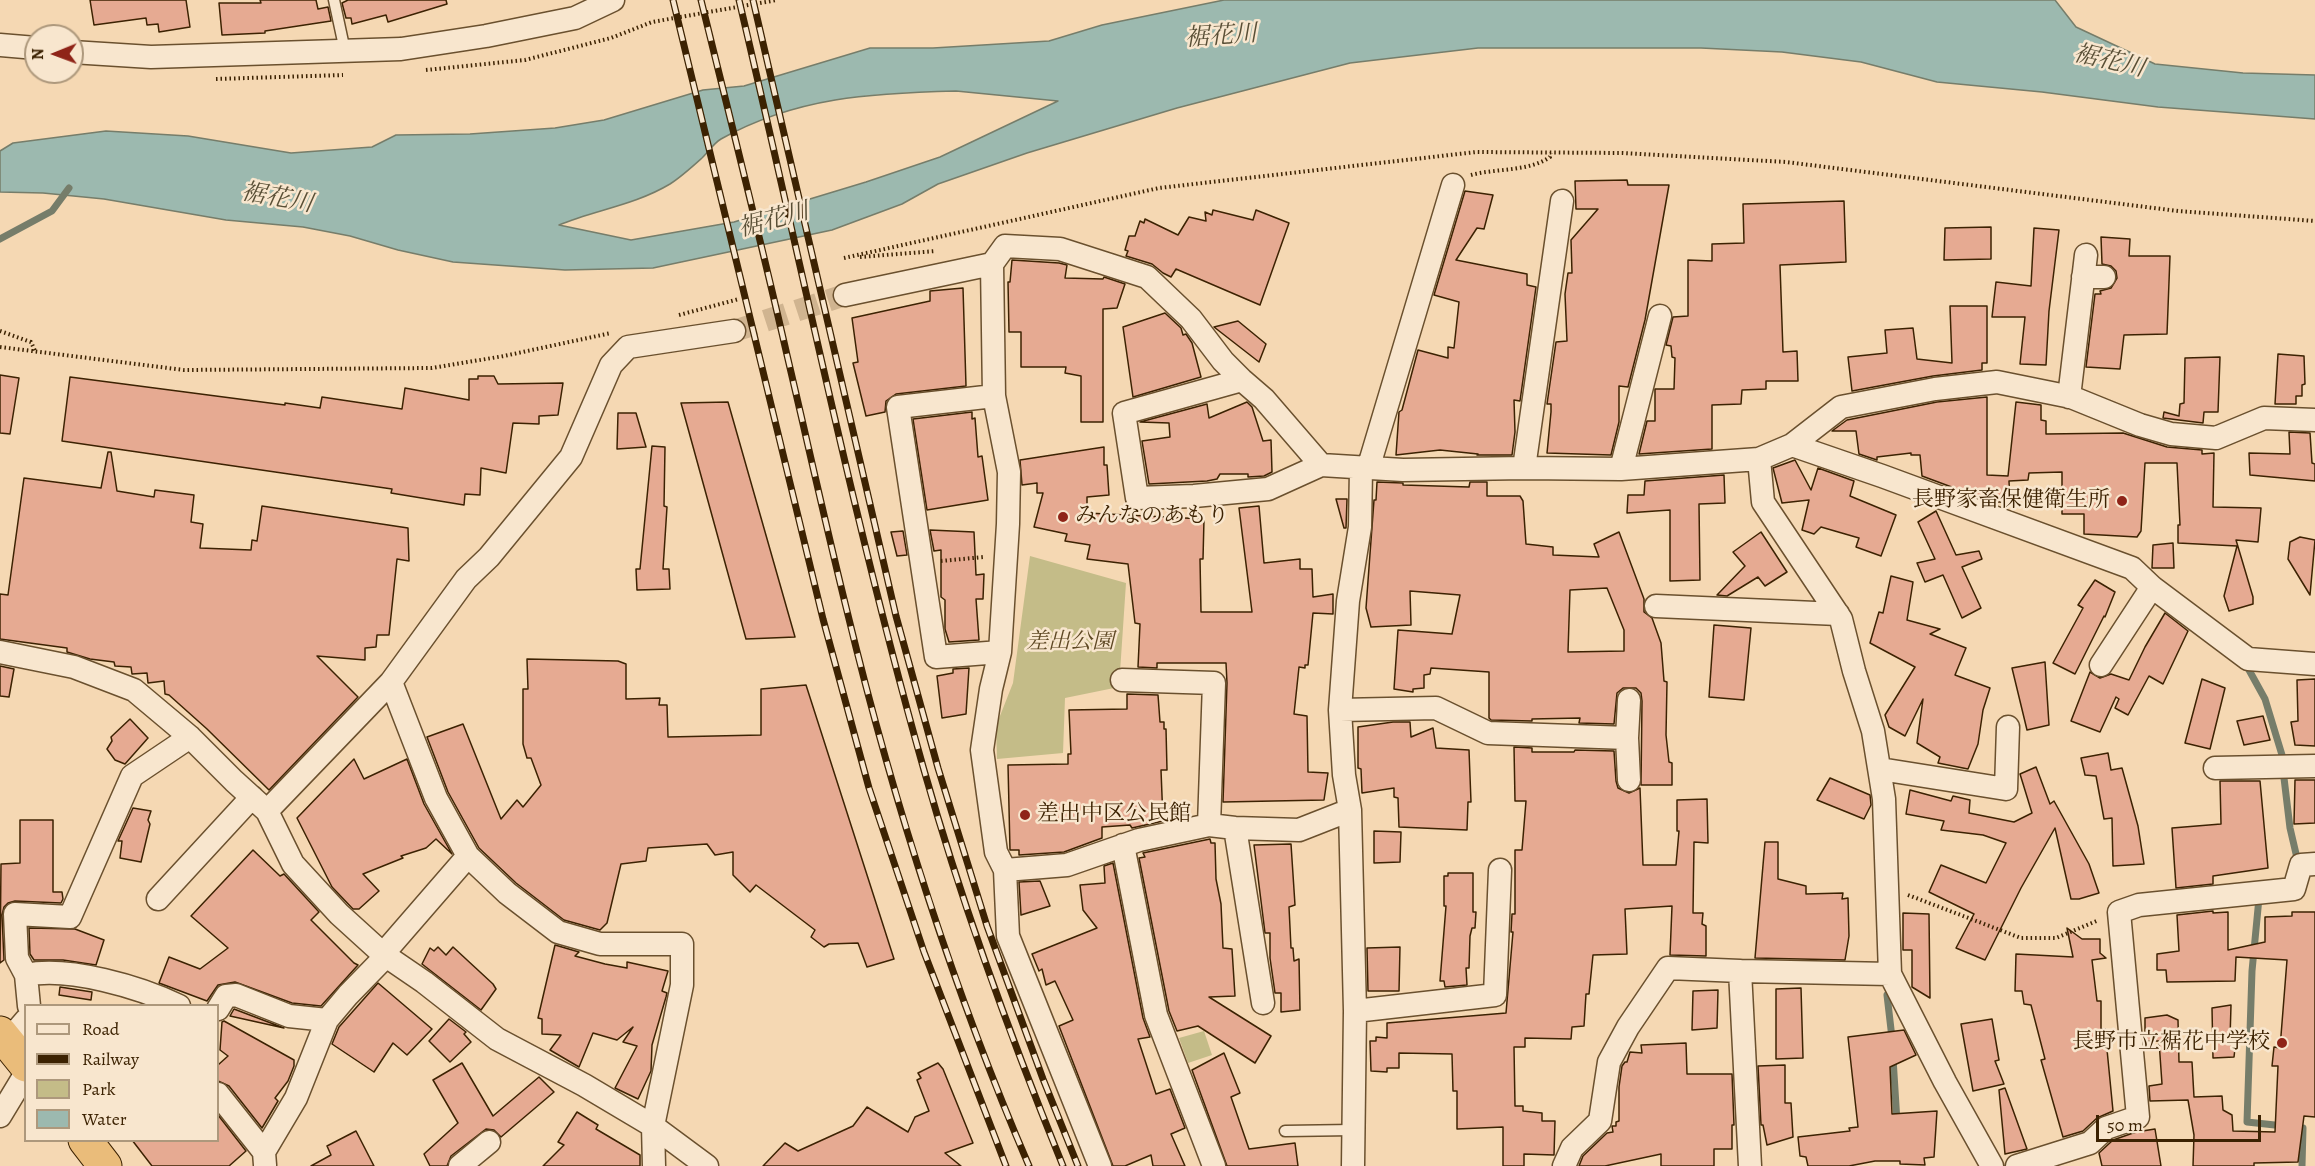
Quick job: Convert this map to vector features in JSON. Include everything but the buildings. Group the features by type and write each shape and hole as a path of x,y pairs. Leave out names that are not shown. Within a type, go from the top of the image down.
{"highway":[{"path":"87,1142 105,1166"}],"street":[{"path":"84,53 152,57 401,49 486,36 575,18 613,0"},
{"path":"0,45 24,47"},
{"path":"1353,1166 1355,1011 1350,810 1344,775 1340,710 1348,602 1360,527 1365,469 1453,184"},
{"path":"1524,468 1562,201"},
{"path":"1100,1166 1008,936 1005,870 996,852 982,750 991,688 1000,652 1009,472 994,396 992,264 1005,246 1060,249 1147,277 1191,319 1223,361 1264,399 1321,465"},
{"path":"845,295 992,264"},
{"path":"2069,397 2091,270"},
{"path":"1621,469 1660,316"},
{"path":"158,899 391,682 466,579 489,557 571,457 611,365 628,347 734,331"},
{"path":"1242,380 1124,413 1137,498 1194,496 1268,489 1321,465 1403,470 1621,469 1759,459 1792,445 1841,407 1935,389 1997,382 2069,397 2140,425 2171,434 2216,438 2264,418 2315,420"},
{"path":"994,396 898,407 936,657 1000,652"},
{"path":"1792,445 2132,568 2152,587 2248,659 2315,664"},
{"path":"1759,459 1763,502 1841,619 1873,731 1884,799 1890,974 1945,1082 1992,1166"},
{"path":"2101,665 2152,587"},
{"path":"1656,606 1838,614"},
{"path":"0,652 74,667 134,690 190,737 260,804 293,864 339,914 384,955 424,982 496,1039 584,1085 653,1126 707,1166"},
{"path":"1122,680 1214,683 1209,825"},
{"path":"391,682 436,798 468,856 507,893 558,932 600,944 682,944 682,985 653,1126 654,1166"},
{"path":"1629,700 1629,780"},
{"path":"1340,710 1436,708 1488,733 1628,738"},
{"path":"1880,769 2006,789 2008,727"},
{"path":"29,1004 26,975 17,958 15,914 70,917 132,776 190,737"},
{"path":"2215,768 2315,766"},
{"path":"1005,870 1066,865 1123,845 1209,825 1299,830 1350,810"},
{"path":"1235,828 1263,1003"},
{"path":"1123,845 1156,1015 1214,1166"},
{"path":"219,1095 265,1159 296,1098 327,1020 468,856"},
{"path":"2017,1166 2090,1143 2106,1128 2138,1117 2119,912 2139,905 2294,889 2301,865 2315,864"},
{"path":"1355,1011 1495,995 1500,870"},
{"path":"1564,1166 1572,1148 1600,1120 1609,1062 1628,1027 1668,968 1890,974"},
{"path":"1740,971 1750,1166"},
{"path":"26,975 66,974 108,981 155,994 177,1004"},
{"path":"219,1007 226,996 236,995 289,1016 327,1020"},
{"path":"0,1116 24,1076"},
{"path":"460,1166 489,1142"}],"lane":[{"path":"334,0 345,52"},
{"path":"1285,1131 1353,1130"}],"path":[{"path":"611,38 651,22 777,0"},
{"path":"1453,184 1459,178 1482,172 1508,170 1543,162 1550,157 1551,153"},
{"path":"844,258 946,250"},
{"path":"671,317 740,299"},
{"path":"0,332 31,342 36,353"},
{"path":"0,347 184,370 432,368 615,333"},
{"path":"922,563 1006,555"},
{"path":"1886,896 1909,895 2021,938 2056,938 2119,912"}],"green space":[{"name":"差出公園","path":"1030,556 1126,583 1119,687 1065,698 1063,753 997,759 996,726 1013,683"},
{"path":"1204,1031 1212,1055 1188,1063 1179,1038"}],"water":[{"name":"裾花川","path":"1224,0 2055,0 2076,27 2155,64 2243,73 2315,75 2315,119 2158,107 2042,92 1937,82 1861,62 1782,52 1701,48 1478,48 1350,63 1177,108 1027,153 938,184 902,204 832,230 653,268 565,270 453,262 398,250 350,236 303,227 226,220 104,199 43,193 0,192 0,151 13,143 106,131 188,136 291,153 372,147 396,135 470,134 555,128 604,120 703,90 744,86 870,48 933,48 1049,41 1102,25","holes":["956,91 1058,101 940,157 734,222 631,240 559,225 657,191 682,175 721,139 749,125 806,106 894,93"]}],"waterway":[{"path":"0,239 52,211 69,188"},
{"path":"2249,670 2265,699 2282,755"},
{"path":"2284,778 2290,828 2297,858"},
{"path":"2259,898 2252,971 2247,1122 2284,1126"},
{"path":"1887,995 1892,1038"},
{"path":"1893,1058 1897,1122"},
{"path":"2295,1127 2303,1128 2302,1166"}],"tunnel":[{"path":"734,331 845,295"}],"railway":[{"path":"673,0 823,619 869,788 924,952 1006,1166"},
{"path":"701,0 839,579 884,751 904,822 950,962 1001,1099 1029,1166"},
{"path":"739,0 873,579 924,770 954,870 988,970 1063,1166"},
{"path":"753,0 896,616 938,768 987,926 1043,1079 1078,1166"}],"place":[{"name":"長野家畜保健衛生所","path":"2122,501"},
{"name":"みんなのあもり","path":"1063,517"},
{"name":"差出中区公民館","path":"1025,815"},
{"name":"長野市立裾花中学校","path":"2282,1043"}]}
